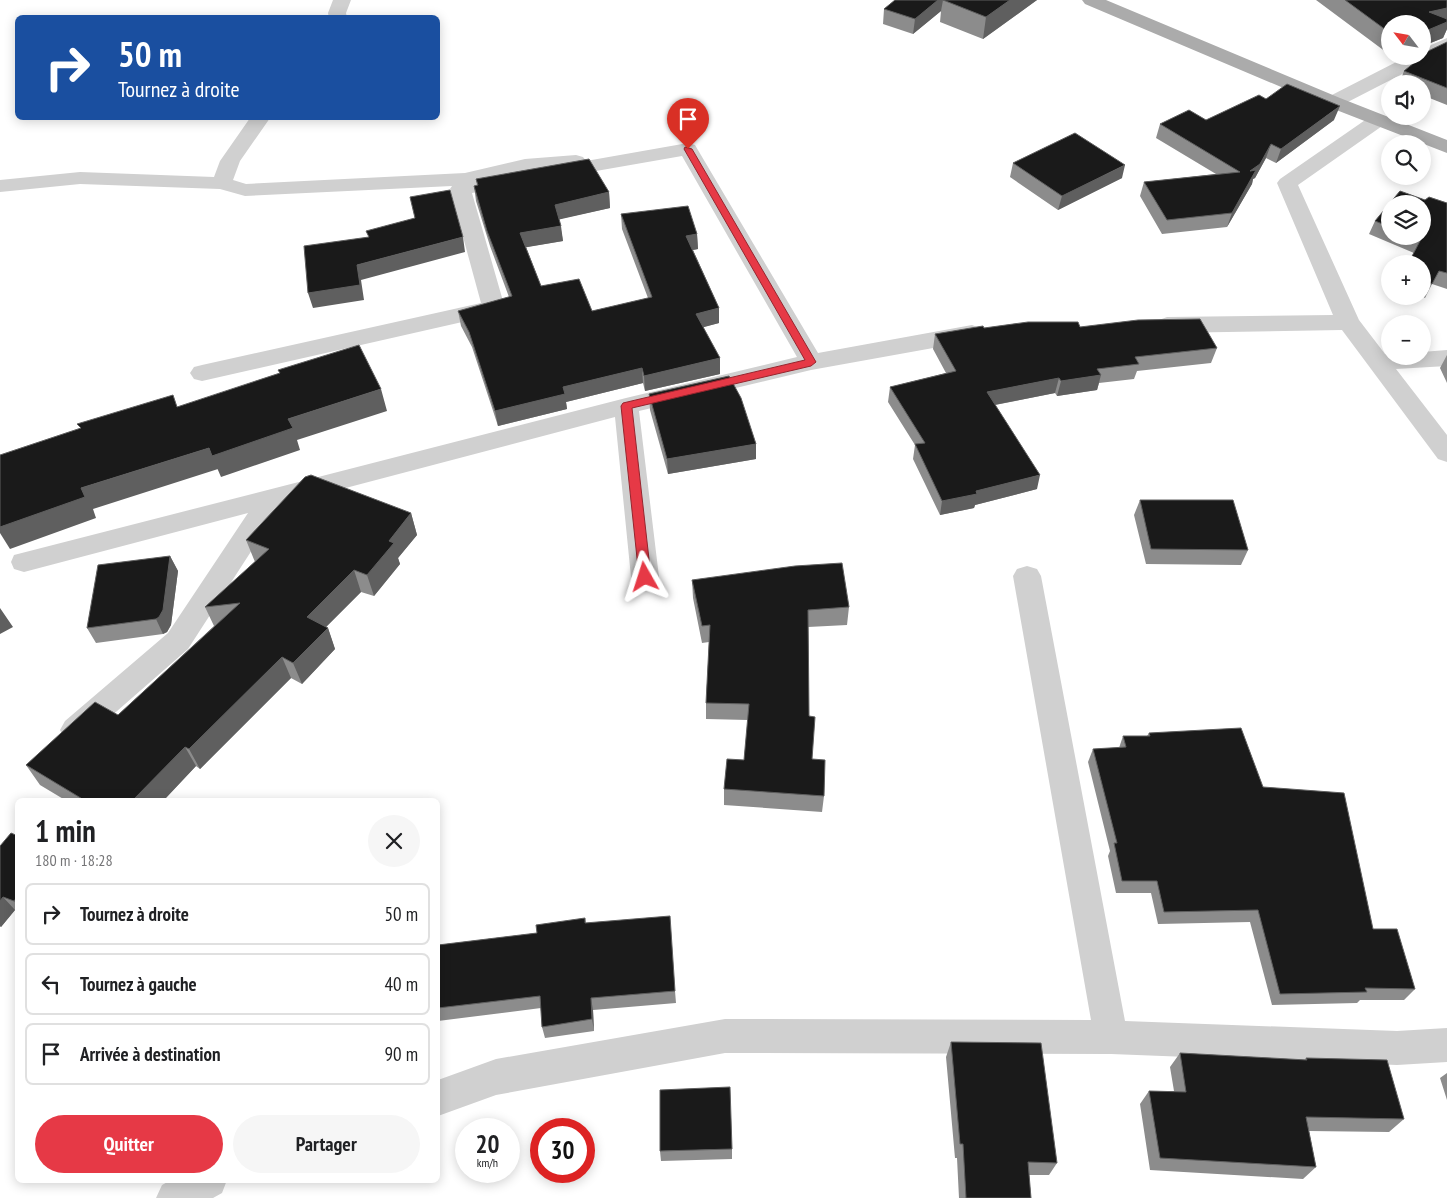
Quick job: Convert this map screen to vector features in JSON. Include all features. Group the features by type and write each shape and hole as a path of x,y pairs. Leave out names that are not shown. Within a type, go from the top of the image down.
{"main road":[{"path":"1091,0 1333,102 1447,147"}],"street":[{"path":"337,15 342,0"},
{"path":"1333,102 1447,44"},
{"path":"222,183 230,161 259,120"},
{"path":"1378,120 1287,183 1348,322 1447,453"},
{"path":"202,373 494,308 460,189 688,149 811,362"},
{"path":"0,186 80,178 222,183 245,190 465,179 525,165 606,158 609,163"},
{"path":"1142,326 1348,322"},
{"path":"24,562 626,406 811,362 995,328"},
{"path":"1378,362 1447,358"},
{"path":"626,406 645,577"},
{"path":"54,748 178,640 272,498"},
{"path":"1026,576 1111,1037"},
{"path":"440,1097 496,1077 725,1036 1111,1037 1397,1048 1447,1045"},
{"path":"174,1198 203,1183"}],"building":[{"path":"895,0 938,0 915,19 884,9"},
{"path":"943,0 1010,0 986,17"},
{"path":"1345,0 1447,0 1447,8 1429,12 1447,19 1447,22 1431,29 1431,15 1381,15 1381,26"},
{"path":"1447,42 1447,88 1431,82 1431,75 1414,75 1404,71 1411,65 1431,65 1431,50"},
{"path":"1287,84 1340,106 1281,149 1271,144 1260,164 1250,171 1256,170 1232,213 1167,220 1144,182 1240,172 1160,124 1189,110 1206,120 1259,95 1266,99"},
{"path":"1075,133 1125,165 1062,196 1013,163"},
{"path":"589,159 609,192 555,205 561,226 520,233 541,286 579,279 592,311 652,297 621,214 688,206 697,234 686,236 719,308 696,314 720,358 644,376 642,368 563,387 565,394 495,411 469,332 458,311 512,296 487,231 474,186 478,185 476,179"},
{"path":"450,190 463,237 357,265 360,285 308,293 304,246 369,237 366,231 415,218 410,197"},
{"path":"1400,191 1411,195 1397,195"},
{"path":"1431,198 1447,203 1447,273 1439,271 1431,284 1431,255 1413,255 1418,245 1431,245"},
{"path":"1381,214 1381,223 1375,221"},
{"path":"1200,319 1217,348 1135,357 1139,364 1097,369 1101,375 1061,381 1059,378 987,392 1040,475 976,491 977,494 942,501 915,444 925,443 890,387 956,371 935,334 983,326 984,328 1028,322 1078,322 1080,327 1138,320"},
{"path":"359,345 381,389 288,419 293,428 212,456 209,448 81,488 85,497 0,527 0,455 81,428 77,424 173,395 177,407 280,373 278,370"},
{"path":"729,376 741,398 756,444 667,459 649,394"},
{"path":"311,475 411,513 389,541 394,543 367,575 354,570 307,617 328,628 293,663 282,657 189,749 185,747 135,798 81,798 26,765 95,702 118,715 240,603 205,607 269,549 246,540 305,477"},
{"path":"1140,500 1233,500 1248,550 1151,549"},
{"path":"170,556 163,610 159,617 156,619 87,628 98,565"},
{"path":"842,563 849,607 808,610 809,716 815,717 812,759 825,760 824,796 724,789 727,759 744,760 749,704 706,703 710,625 702,626 692,580 795,566"},
{"path":"1241,728 1263,787 1344,793 1373,929 1397,929 1415,989 1365,988 1367,992 1280,994 1258,910 1164,912 1157,881 1122,881 1114,843 1117,843 1093,749 1126,747 1123,736 1150,736 1149,733"},
{"path":"11,833 15,835 14,901 3,897 0,901 0,846"},
{"path":"670,916 675,991 591,998 592,1019 542,1027 540,996 440,1008 440,945 537,933 536,925 585,918 585,923"},
{"path":"951,1042 1041,1043 1057,1163 1028,1162 1031,1198 966,1198 963,1144 960,1144"},
{"path":"1180,1053 1307,1060 1306,1058 1387,1060 1404,1119 1306,1117 1316,1167 1160,1158 1149,1091 1186,1092"},
{"path":"730,1087 732,1149 660,1151 660,1090"}],"route":[{"path":"645,577 626,406 811,362 688,149"}]}
